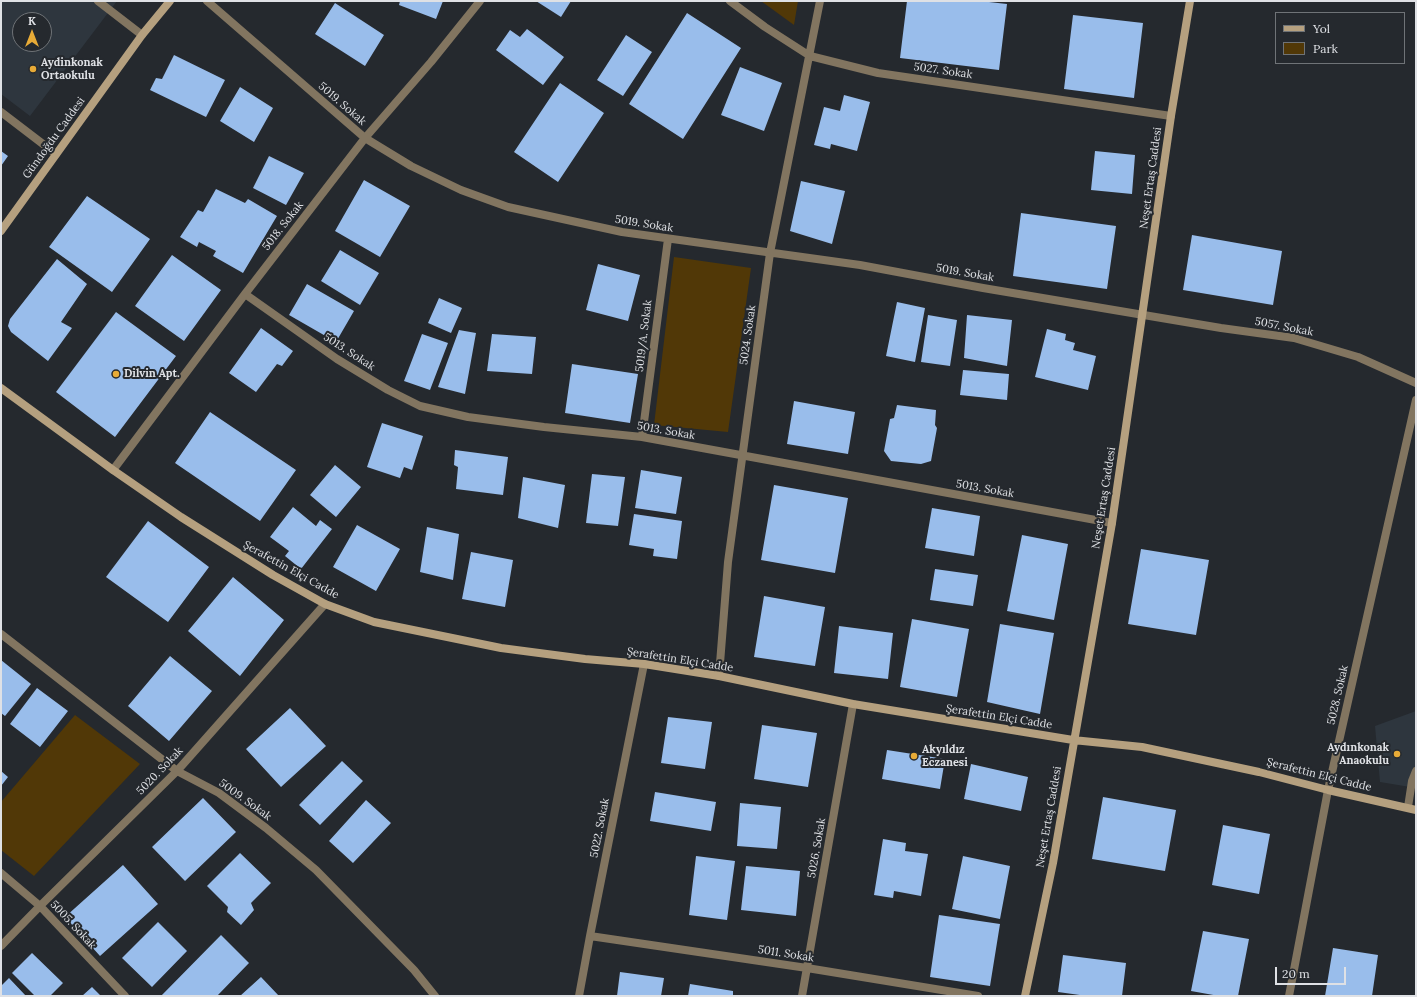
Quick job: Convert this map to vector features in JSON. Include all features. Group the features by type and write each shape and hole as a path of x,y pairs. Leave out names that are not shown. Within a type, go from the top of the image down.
{"street":[{"path":"98,1 142,35"},
{"name":"Gündoğdu Caddesi","path":"1,231 142,35 170,1"},
{"name":"5019. Sokak","path":"207,1 365,138 411,166 461,190 508,207 622,232 860,265 983,288 1142,314"},
{"name":"5018. Sokak","path":"113,470 245,294 365,138 480,1"},
{"name":"5027. Sokak","path":"730,1 765,27 810,56 878,72 1171,116"},
{"name":"5024. Sokak","path":"719,676 728,562 770,253 820,1"},
{"name":"Neşet Ertaş Caddesi","path":"1025,996 1053,863 1073,740 1112,523 1171,116 1190,1"},
{"path":"1,112 56,154"},
{"name":"5019/A. Sokak","path":"642,437 668,238"},
{"name":"5013. Sokak","path":"245,294 337,359 388,390 420,406 468,417 544,427 642,437 1112,523"},
{"name":"5057. Sokak","path":"1142,314 1221,328 1294,338 1358,357 1416,383"},
{"name":"Şerafettin Elçi Cadde","path":"1,388 113,470 181,517 273,575 325,604 374,622 501,648 585,659 644,664 719,676 853,704 1073,740 1142,747 1259,772 1328,790 1412,808"},
{"name":"5028. Sokak","path":"1289,996 1328,790 1416,400"},
{"name":"5020. Sokak","path":"1,946 177,771 325,604"},
{"name":"5009. Sokak","path":"1,634 177,771 219,793 266,828 316,870 414,970 435,996"},
{"name":"5022. Sokak","path":"579,996 644,664"},
{"name":"5026. Sokak","path":"802,996 853,704"},
{"path":"1412,808 1412,781 1416,771"},
{"name":"5005. Sokak","path":"1,873 40,906 125,996"},
{"name":"5011. Sokak","path":"590,936 807,968 978,996"}],"shaded area":[{"name":"Aydinkonak Ortaokulu","path":"1,1 117,1 30,116 1,94"},
{"name":"Aydınkonak Anaokulu","path":"1416,711 1416,788 1380,782 1375,726"}],"green space":[{"path":"761,1 798,1 794,25"},
{"path":"674,257 751,268 728,432 654,425"},
{"path":"75,715 140,764 34,876 1,850 1,802"}],"building":[{"path":"400,1 443,1 436,19 399,5"},
{"path":"536,1 571,1 561,17"},
{"path":"907,1 980,1 1007,4 999,70 900,58"},
{"path":"335,3 384,35 365,66 315,34"},
{"path":"687,13 741,48 683,139 629,104"},
{"path":"1073,15 1143,23 1134,98 1064,89"},
{"path":"527,29 564,57 543,85 496,50 510,30 520,37"},
{"path":"626,35 652,52 623,96 597,80"},
{"path":"174,55 225,80 206,117 150,90 156,78 162,79"},
{"path":"740,67 782,83 764,131 721,115"},
{"path":"560,83 604,113 558,182 514,152"},
{"path":"240,87 273,108 254,142 220,121"},
{"path":"844,95 870,102 857,151 831,144 830,149 814,145 824,107 840,111"},
{"path":"1,151 8,156 1,166"},
{"path":"1095,151 1135,155 1132,194 1091,190"},
{"path":"269,156 304,173 286,205 253,188"},
{"path":"364,180 410,206 380,257 335,231"},
{"path":"801,181 845,191 832,244 790,231"},
{"path":"216,189 245,203 248,199 277,216 243,273 213,256 216,251 199,242 197,247 180,237 198,210 203,212"},
{"path":"87,196 150,239 112,292 49,247"},
{"path":"1021,213 1116,226 1107,289 1013,276"},
{"path":"1192,235 1282,251 1273,305 1183,290"},
{"path":"340,250 379,273 360,305 321,281"},
{"path":"172,255 221,290 184,341 135,306"},
{"path":"57,259 87,284 61,322 72,328 48,361 11,332 8,326 10,319"},
{"path":"598,264 640,275 628,321 586,310"},
{"path":"307,284 354,311 336,342 289,315"},
{"path":"439,298 462,308 451,333 428,323"},
{"path":"897,302 925,308 915,362 886,356"},
{"name":"Dilvin Apt.","path":"116,312 176,356 115,437 56,392"},
{"path":"928,315 957,320 950,366 921,362"},
{"path":"967,315 1012,320 1007,366 964,358"},
{"path":"261,328 293,351 282,366 277,364 256,392 229,373"},
{"path":"1047,329 1066,334 1065,340 1075,343 1073,350 1096,356 1088,390 1035,377"},
{"path":"459,330 476,333 465,394 438,387"},
{"path":"422,334 448,343 430,390 404,381"},
{"path":"492,334 536,337 532,374 487,371"},
{"path":"572,364 638,374 630,423 565,413"},
{"path":"963,370 1009,374 1007,400 960,395"},
{"path":"794,401 855,412 848,454 787,444"},
{"path":"897,405 936,410 935,425 937,428 931,461 921,464 891,461 884,451 890,419 894,418"},
{"path":"210,412 296,470 260,521 175,463"},
{"path":"382,423 423,436 412,470 404,467 400,478 367,467"},
{"path":"455,450 508,457 503,495 456,489 458,467 454,465"},
{"path":"335,465 361,487 336,517 310,495"},
{"path":"641,470 682,477 676,514 635,508"},
{"path":"592,474 625,477 618,526 586,523"},
{"path":"523,477 565,485 558,528 518,518"},
{"path":"774,485 848,498 835,573 761,560"},
{"path":"293,507 316,526 320,520 332,529 301,569 285,556 289,551 270,537"},
{"path":"932,508 980,516 974,556 925,548"},
{"path":"634,514 682,521 677,559 653,556 654,549 629,545"},
{"path":"148,521 209,567 168,622 106,577"},
{"path":"357,525 400,549 376,591 333,567"},
{"path":"427,527 459,534 453,580 420,572"},
{"path":"1022,535 1068,544 1054,620 1007,611"},
{"path":"1141,549 1209,560 1196,635 1128,624"},
{"path":"471,552 513,560 505,607 462,599"},
{"path":"935,569 978,575 973,606 930,600"},
{"path":"233,577 284,620 240,676 188,631"},
{"path":"764,596 825,607 815,666 754,657"},
{"path":"912,619 969,629 957,697 900,687"},
{"path":"1000,624 1054,633 1040,714 987,702"},
{"path":"839,626 893,633 888,679 834,673"},
{"path":"170,656 212,691 169,741 128,706"},
{"path":"1,660 31,684 5,716 1,713"},
{"path":"37,688 68,711 40,747 10,724"},
{"path":"290,708 326,746 281,787 246,749"},
{"path":"668,717 712,722 705,769 661,763"},
{"path":"762,725 817,733 808,787 754,779"},
{"path":"887,750 945,759 940,789 882,779"},
{"path":"342,761 363,781 320,825 299,805"},
{"path":"971,764 1028,777 1021,811 964,799"},
{"path":"1,771 8,777 1,786"},
{"path":"655,792 716,802 711,831 650,821"},
{"path":"1103,797 1176,810 1165,871 1092,859"},
{"path":"203,798 236,832 185,881 152,847"},
{"path":"366,800 391,823 353,863 329,841"},
{"path":"740,803 781,807 777,849 737,846"},
{"path":"1223,825 1270,834 1259,894 1212,885"},
{"path":"883,839 906,843 905,851 928,854 921,896 894,891 893,898 874,895"},
{"path":"240,853 271,883 251,903 254,910 241,925 227,912 228,907 207,886"},
{"path":"696,856 735,861 727,920 689,915"},
{"path":"963,856 1010,866 1000,919 952,909"},
{"path":"123,865 158,904 100,956 65,917"},
{"path":"746,866 800,871 796,916 741,910"},
{"path":"939,915 1000,924 990,986 930,977"},
{"path":"158,922 187,951 152,987 122,958"},
{"path":"1203,931 1249,939 1238,996 1219,996 1191,991"},
{"path":"221,935 249,963 217,996 161,996"},
{"path":"1333,948 1378,955 1372,996 1325,996"},
{"path":"32,953 63,983 50,996 35,996 12,973"},
{"path":"1063,955 1126,963 1122,996 1087,996 1058,992"},
{"path":"620,972 664,978 661,996 617,996"},
{"path":"261,977 279,996 240,996"},
{"path":"9,978 26,996 1,996 1,986"},
{"path":"690,984 733,991 733,996 688,996"},
{"path":"92,987 101,996 82,996"}],"place":[{"name":"Aydinkonak Ortaokulu","path":"33,69"},
{"name":"Dilvin Apt.","path":"116,374"},
{"name":"Aydınkonak Anaokulu","path":"1397,754"},
{"name":"Akyıldız Eczanesi","path":"914,756"}]}
